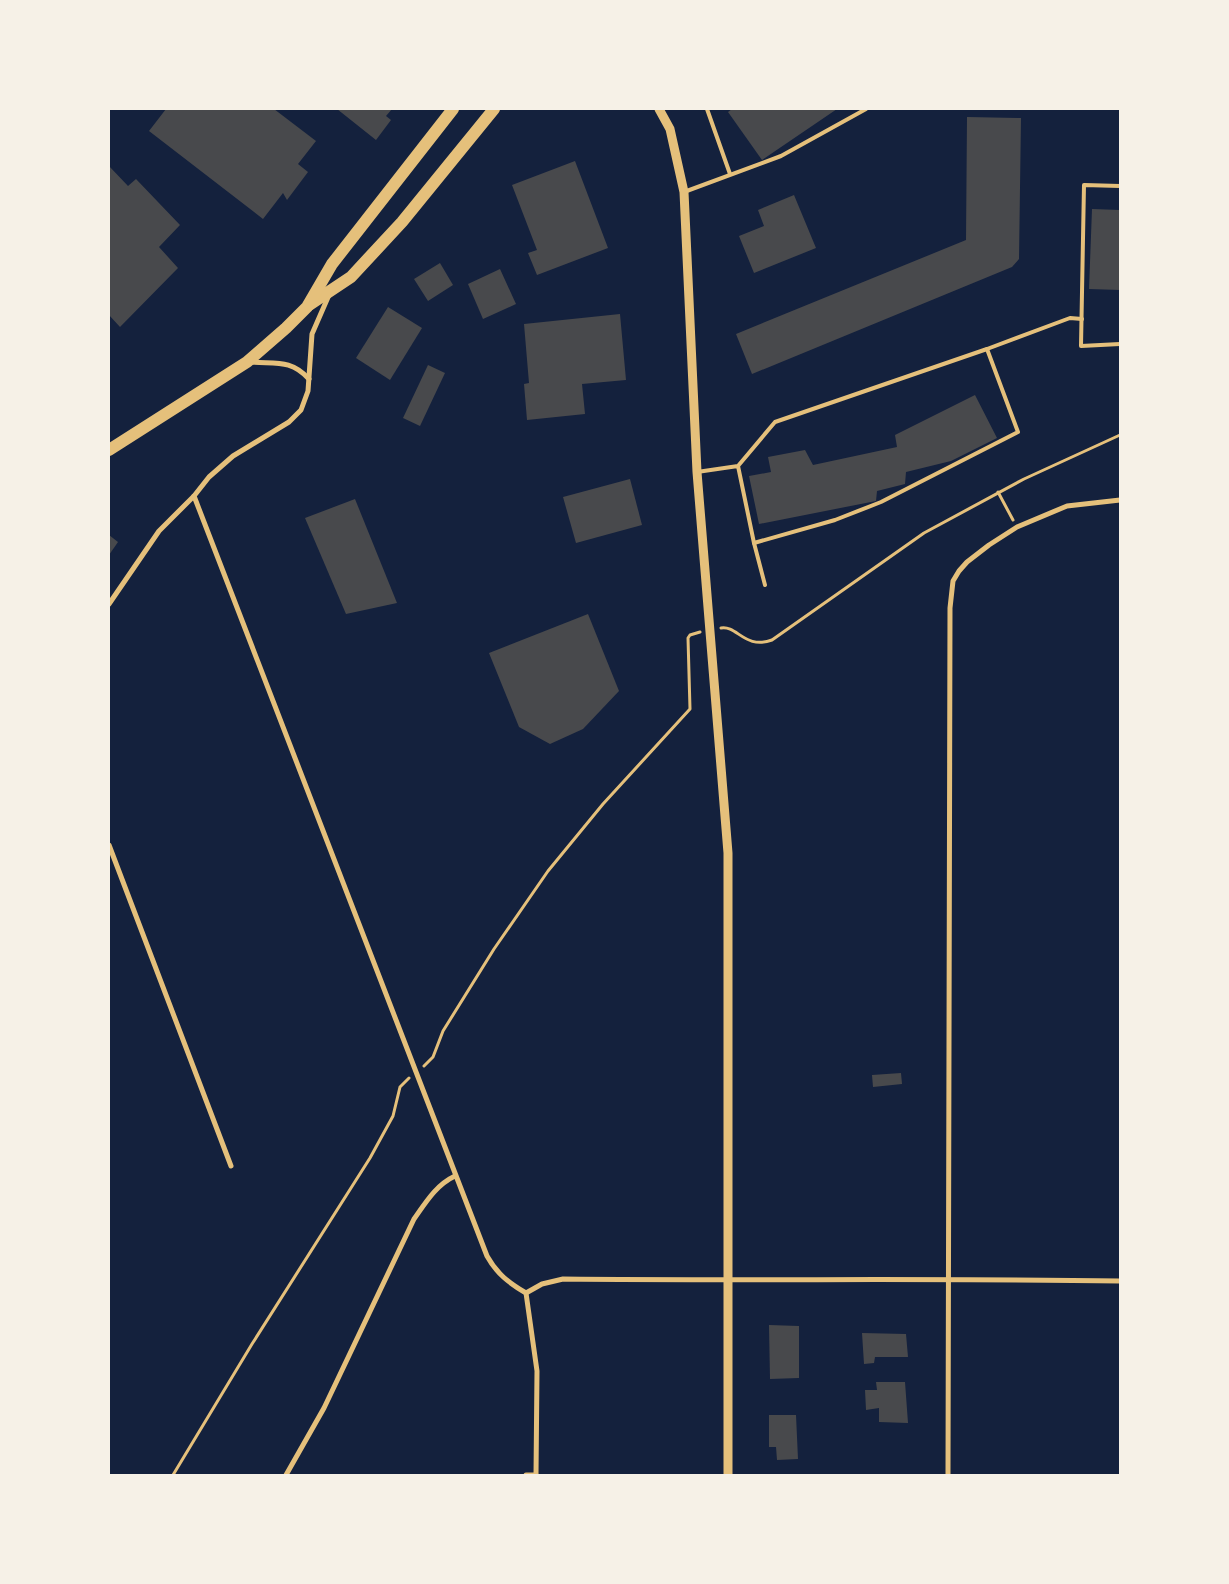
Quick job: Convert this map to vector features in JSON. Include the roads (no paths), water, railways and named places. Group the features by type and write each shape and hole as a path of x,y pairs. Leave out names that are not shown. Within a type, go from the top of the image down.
{"main road":[{"path":"307,307 332,264 453,109"},
{"path":"109,450 247,362 307,307 351,277 402,222 494,109"}],"street":[{"path":"659,109 670,129 684,192 697,472 728,853 728,1475"},
{"path":"109,604 159,531 194,496 209,477 233,456 289,422 302,410 306,400 309,379 312,334 331,292"},
{"path":"247,362 289,363 301,370 309,379"},
{"path":"194,496 455,1176 494,1269 504,1280 526,1294 537,1371 536,1475 526,1475"},
{"path":"948,1475 950,608 953,581 966,562 1017,527 1067,506 1120,500"},
{"path":"109,845 231,1166"},
{"path":"286,1475 324,1408 414,1219 434,1192 444,1182 455,1176"},
{"path":"526,1294 542,1284 563,1279 948,1278 1120,1281"}],"lane":[{"path":"707,109 730,174"},
{"path":"684,192 781,156 866,109"},
{"path":"1120,186 1084,185 1081,346 1120,344"},
{"path":"697,472 738,466 775,422 987,349 1070,318 1082,319"},
{"path":"754,543 835,520 881,502 1018,432 987,349"},
{"path":"738,466 765,585"}]}
